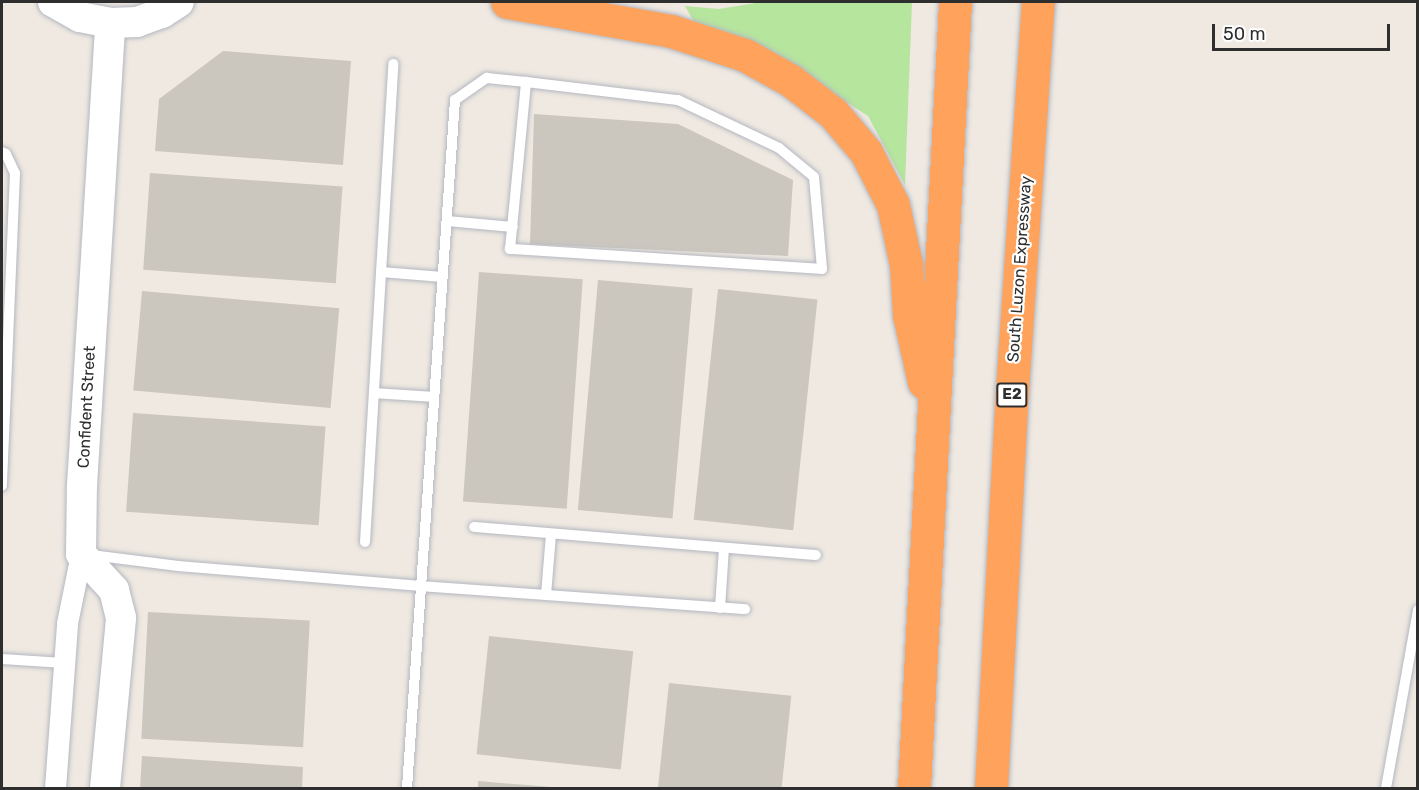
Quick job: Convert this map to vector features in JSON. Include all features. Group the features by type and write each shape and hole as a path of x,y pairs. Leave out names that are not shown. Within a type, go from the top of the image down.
{"highway":[{"path":"507,2 671,31 745,55 790,80 833,113 866,152 893,205 906,264 909,315 934,425"},
{"path":"914,789 955,2"},
{"name":"South Luzon Expressway","path":"991,789 1012,391 1038,2"}],"street":[{"path":"53,2 80,17 110,24 137,22 162,13 179,2"},
{"name":"Confident Street","path":"55,789 67,624 81,554 83,474 110,24"},
{"path":"81,554 114,590 121,618 105,789"}],"lane":[{"path":"365,542 393,64"},
{"path":"407,789 456,100 487,78 526,82 678,100 779,148 814,177 822,269 510,249 526,82"},
{"path":"2,152 6,154 15,173 2,486"},
{"path":"447,221 513,227"},
{"path":"381,273 443,278"},
{"path":"374,393 434,397"},
{"path":"474,527 816,555"},
{"path":"546,595 551,534"},
{"path":"720,608 724,548"},
{"path":"81,554 178,566 745,609"},
{"path":"1386,789 1418,610"},
{"path":"2,659 64,663"}],"green space":[{"path":"762,2 912,2 905,185 868,116 799,71 694,22 685,6 719,9"}],"building":[{"path":"223,51 351,61 343,165 155,151 159,99"},
{"path":"534,114 678,124 793,180 788,256 530,244"},
{"path":"150,173 343,186 336,283 143,270"},
{"path":"479,272 583,279 567,509 463,501"},
{"path":"598,280 693,288 673,518 578,510"},
{"path":"718,289 817,299 793,530 694,520"},
{"path":"142,291 339,308 331,408 133,391"},
{"path":"133,413 326,426 319,525 126,512"},
{"path":"148,612 310,620 303,747 141,739"},
{"path":"489,636 633,651 621,770 477,754"},
{"path":"669,683 791,696 782,788 658,787"},
{"path":"142,756 303,767 302,788 140,788"},
{"path":"478,781 551,787 551,788 478,788"}]}
